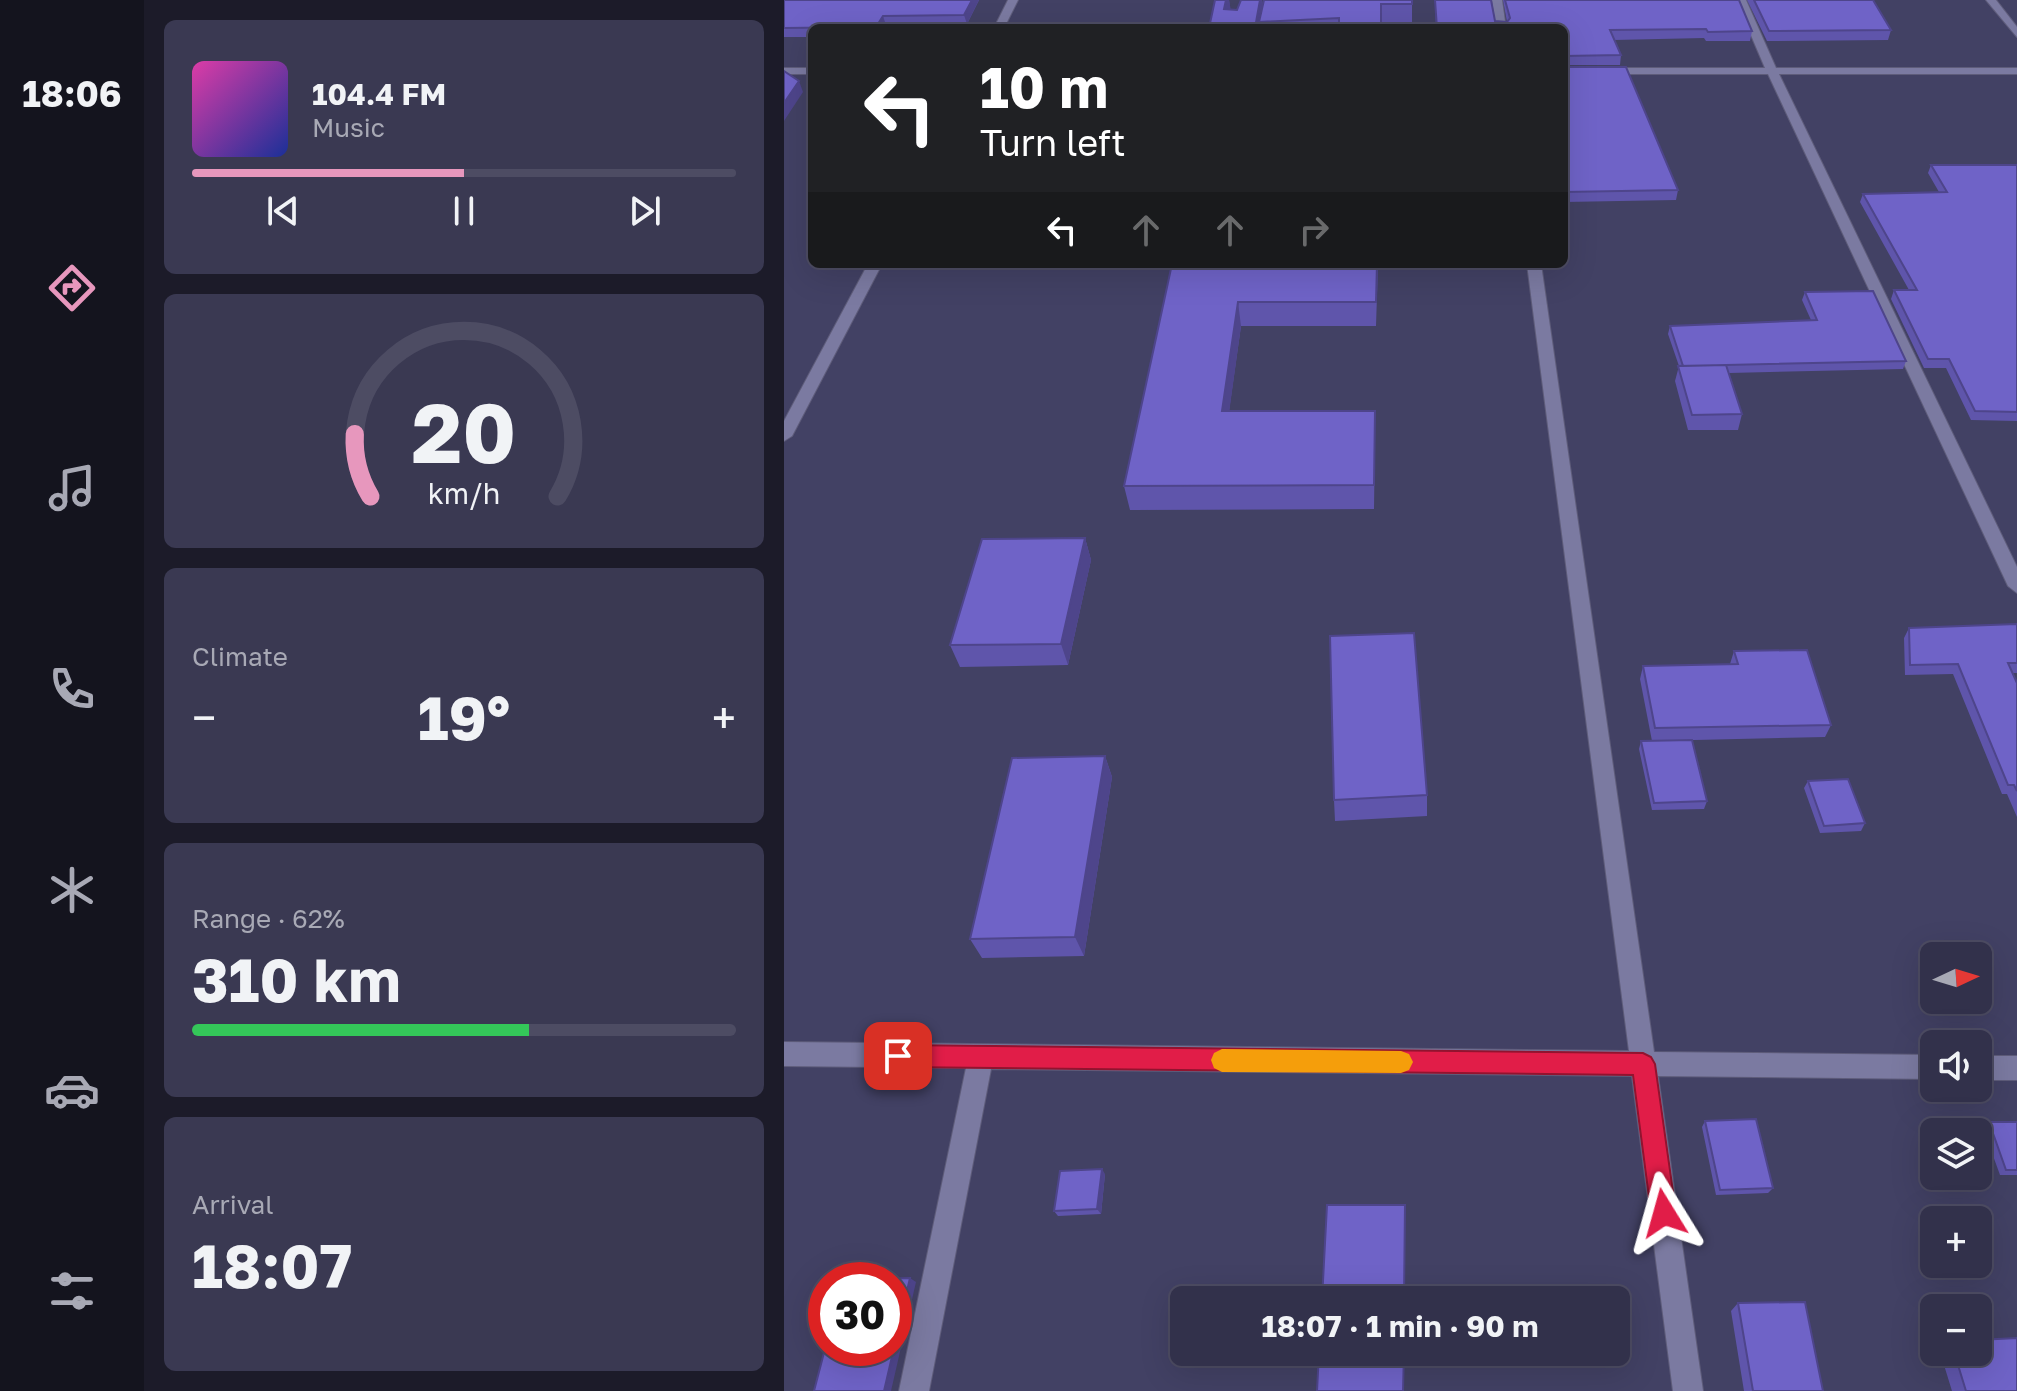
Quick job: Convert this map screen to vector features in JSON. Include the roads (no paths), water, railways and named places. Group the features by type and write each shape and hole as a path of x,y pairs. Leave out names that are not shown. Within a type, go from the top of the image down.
{"street":[{"path":"1001,24 1013,0"},
{"path":"1497,0 1500,24"},
{"path":"1741,0 2017,586"},
{"path":"1991,0 2017,34"},
{"path":"784,71 808,71"},
{"path":"1568,71 2017,71"},
{"path":"784,436 873,268"},
{"path":"1535,268 1688,1391"},
{"path":"784,1054 1920,1067"},
{"path":"914,1391 981,1058"},
{"path":"1992,1068 2017,1068"}]}
